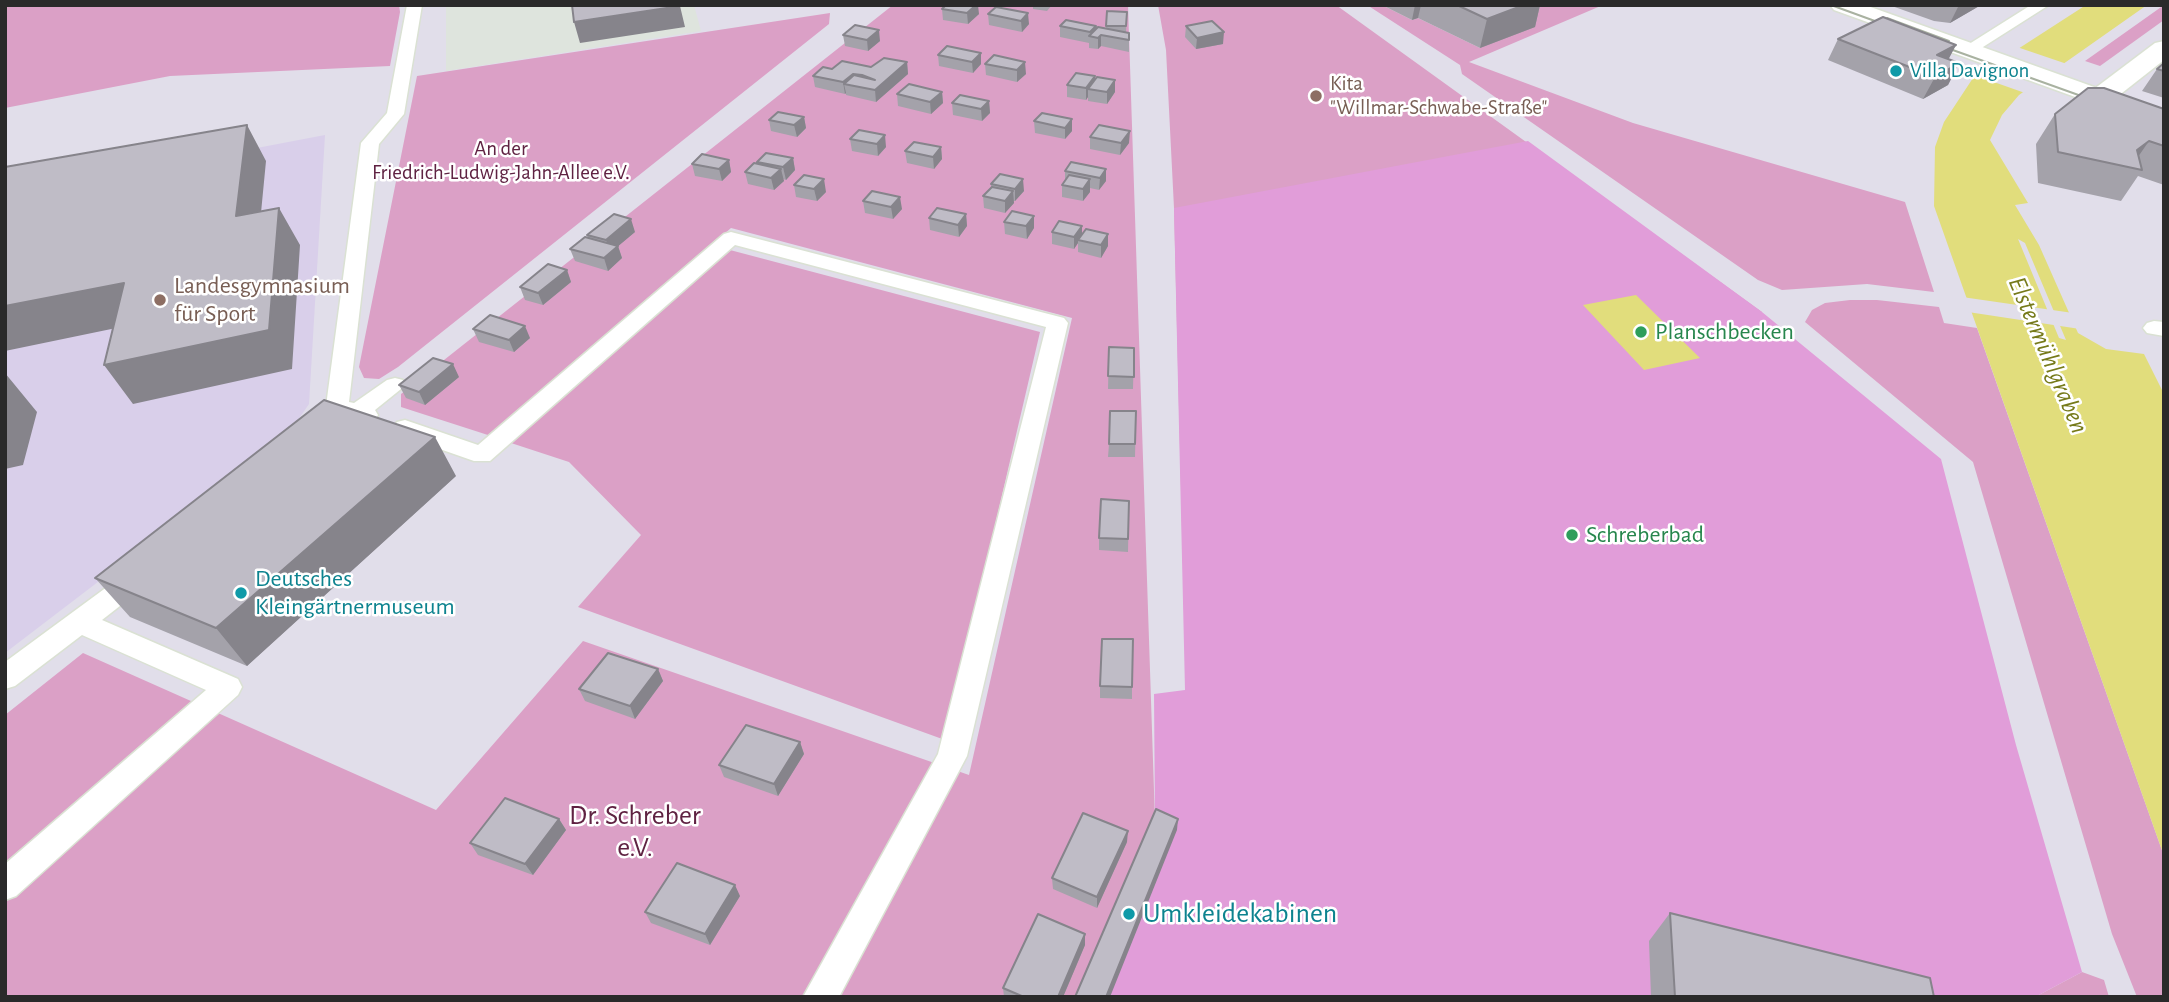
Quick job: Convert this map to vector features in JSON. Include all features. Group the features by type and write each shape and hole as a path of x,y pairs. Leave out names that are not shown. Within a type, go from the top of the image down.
{"main road":[{"path":"1842,5 2164,121"},
{"path":"2099,98 2164,48"}],"lane":[{"path":"415,5 395,114 370,143 337,406 482,455 731,238 1057,323 952,756 820,997"},
{"path":"1966,51 2042,5"},
{"path":"327,435 395,385"},
{"path":"5,678 158,563"},
{"path":"5,884 228,687 80,622"}],"shaded area":[{"path":"446,5 694,5 701,31 446,71"},
{"name":"Landesgymnasium für Sport","path":"325,135 309,404 285,439 5,653 5,196"},
{"name":"Schreberbad","path":"1528,141 1762,312 1941,459 2016,745 2082,972 2035,997 1079,997 1155,821 1154,694 1185,690 1174,208"}],"green space":[{"name":"An der Friedrich-Ludwig-Jahn-Allee e.V.","path":"5,5 399,5 400,12 390,66 170,76 5,108"},
{"name":"Dr. Schreber e.V.","path":"893,5 1128,5 1155,821 1079,997 5,997 5,715 83,653 436,810 583,641 969,775 1072,318 731,228 491,436 401,407 401,394"},
{"path":"1158,5 1336,5 1762,312 1184,612 1174,208 1166,50"},
{"path":"1367,5 1382,5 1412,20 1418,18 1480,48 1524,5 1603,5 1469,62 1633,123 1905,202 1934,292 1867,284 1782,290 1758,280 1462,74 1460,65"},
{"path":"2164,5 2164,20 2100,66 2085,61"},
{"name":"An der Friedrich-Ludwig-Jahn-Allee e.V.","path":"830,13 829,24 398,367 379,379 364,378 359,367 417,76"},
{"path":"730,250 1040,332 945,740 578,607 641,535 569,462 511,443"},
{"path":"1877,300 1939,307 1944,323 1977,328 2164,856 2164,997 2137,997 2112,934 1973,462 1805,322 1812,310 1825,303"},
{"path":"2082,972 2104,980 2109,997 2035,997"}],"water":[{"name":"Elstermühlgraben","path":"2086,5 2147,5 2019,95 2002,115 1990,140 2028,203 2015,205 2039,245 2078,333 2106,349 2144,354 2164,394 2164,856 1934,206 1935,147 1944,122 1973,78","holes":["2018,239 2025,243 2066,340 2059,338"]},
{"name":"Planschbecken","path":"1636,295 1700,358 1644,370 1583,305"}],"pier":[{"path":"2017,47 2067,64 2025,93 1974,75"},
{"path":"1962,297 2073,313 2080,329 1968,312"}],"building":[{"path":"572,5 680,5 680,6 574,22"},
{"path":"946,5 976,5 967,13 942,9"},
{"path":"1457,5 1524,5 1487,19"},
{"path":"996,7 1028,13 1021,21 988,14"},
{"path":"1107,11 1127,12 1126,26 1106,26"},
{"path":"1883,17 1956,45 1937,55 1959,63 1935,77 1838,39"},
{"path":"1066,20 1096,26 1090,32 1060,26"},
{"path":"1212,21 1224,32 1197,38 1186,26"},
{"path":"855,25 879,30 867,40 843,35"},
{"path":"1098,27 1129,33 1129,40 1101,35 1098,38 1089,36"},
{"path":"947,46 981,53 972,62 938,55"},
{"path":"994,55 1025,62 1017,70 985,64"},
{"path":"884,58 907,62 875,90 844,84 854,75 875,80 862,75 853,74 843,82 813,76 823,67 832,69 842,61 871,67"},
{"path":"1076,73 1095,76 1086,88 1067,85"},
{"path":"1097,77 1115,80 1107,92 1088,89"},
{"path":"909,84 942,92 930,102 897,94"},
{"path":"2088,88 2104,88 2164,109 2164,146 2149,141 2137,150 2142,170 2058,152 2055,114"},
{"path":"960,95 989,101 981,109 952,103"},
{"path":"778,112 804,117 794,125 769,120"},
{"path":"1042,113 1072,119 1065,128 1034,121"},
{"path":"247,125 236,216 279,208 269,330 104,365 124,283 5,306 5,167"},
{"path":"1099,125 1130,131 1121,143 1090,137"},
{"path":"859,130 885,135 877,144 850,139"},
{"path":"914,142 941,147 933,157 905,151"},
{"path":"766,153 793,158 783,167 757,162"},
{"path":"702,154 729,160 719,169 692,164"},
{"path":"1071,162 1106,169 1100,178 1065,171"},
{"path":"754,163 781,169 771,178 745,172"},
{"path":"1000,174 1023,179 1015,189 991,184"},
{"path":"804,175 824,179 814,189 794,185"},
{"path":"1069,175 1090,179 1083,189 1062,185"},
{"path":"992,187 1013,191 1005,201 983,196"},
{"path":"872,191 900,197 891,207 863,201"},
{"path":"937,208 966,214 958,225 929,218"},
{"path":"1012,211 1034,216 1026,226 1004,222"},
{"path":"614,214 631,219 606,240 587,235"},
{"path":"1059,221 1082,226 1074,237 1052,232"},
{"path":"1086,229 1108,234 1101,245 1078,240"},
{"path":"585,237 618,246 604,258 570,249"},
{"path":"548,264 567,270 538,293 520,287"},
{"path":"490,315 525,326 509,340 473,329"},
{"path":"1109,347 1134,348 1134,377 1108,376"},
{"path":"433,358 453,364 419,392 399,385"},
{"path":"324,400 435,437 216,628 95,578"},
{"path":"1110,411 1136,411 1135,444 1109,444"},
{"path":"1101,499 1129,501 1128,539 1099,538"},
{"path":"1102,639 1133,639 1132,687 1100,686"},
{"path":"608,653 658,669 630,706 579,689"},
{"path":"746,725 800,742 774,784 719,765"},
{"path":"505,798 559,819 525,864 470,843"},
{"name":"Umkleidekabinen","path":"1156,809 1178,819 1106,997 1075,997"},
{"path":"1083,813 1128,831 1097,897 1052,878"},
{"path":"677,863 735,885 705,934 645,912"},
{"path":"1670,913 1930,978 1934,997 1675,997"},
{"path":"1038,914 1085,934 1058,997 1024,997 1003,988"}],"tram line":[{"path":"1831,5 1894,28"},
{"path":"1887,18 1949,41"},
{"path":"1936,44 2098,102"}],"place":[{"name":"Villa Davignon","path":"1896,71"},
{"name":"Kita \"Willmar-Schwabe-Straße\"","path":"1316,96"},
{"name":"Landesgymnasium für Sport","path":"160,300"},
{"name":"Planschbecken","path":"1641,332"},
{"name":"Schreberbad","path":"1572,535"},
{"name":"Deutsches Kleingärtnermuseum","path":"241,593"},
{"name":"Umkleidekabinen","path":"1129,914"}]}
